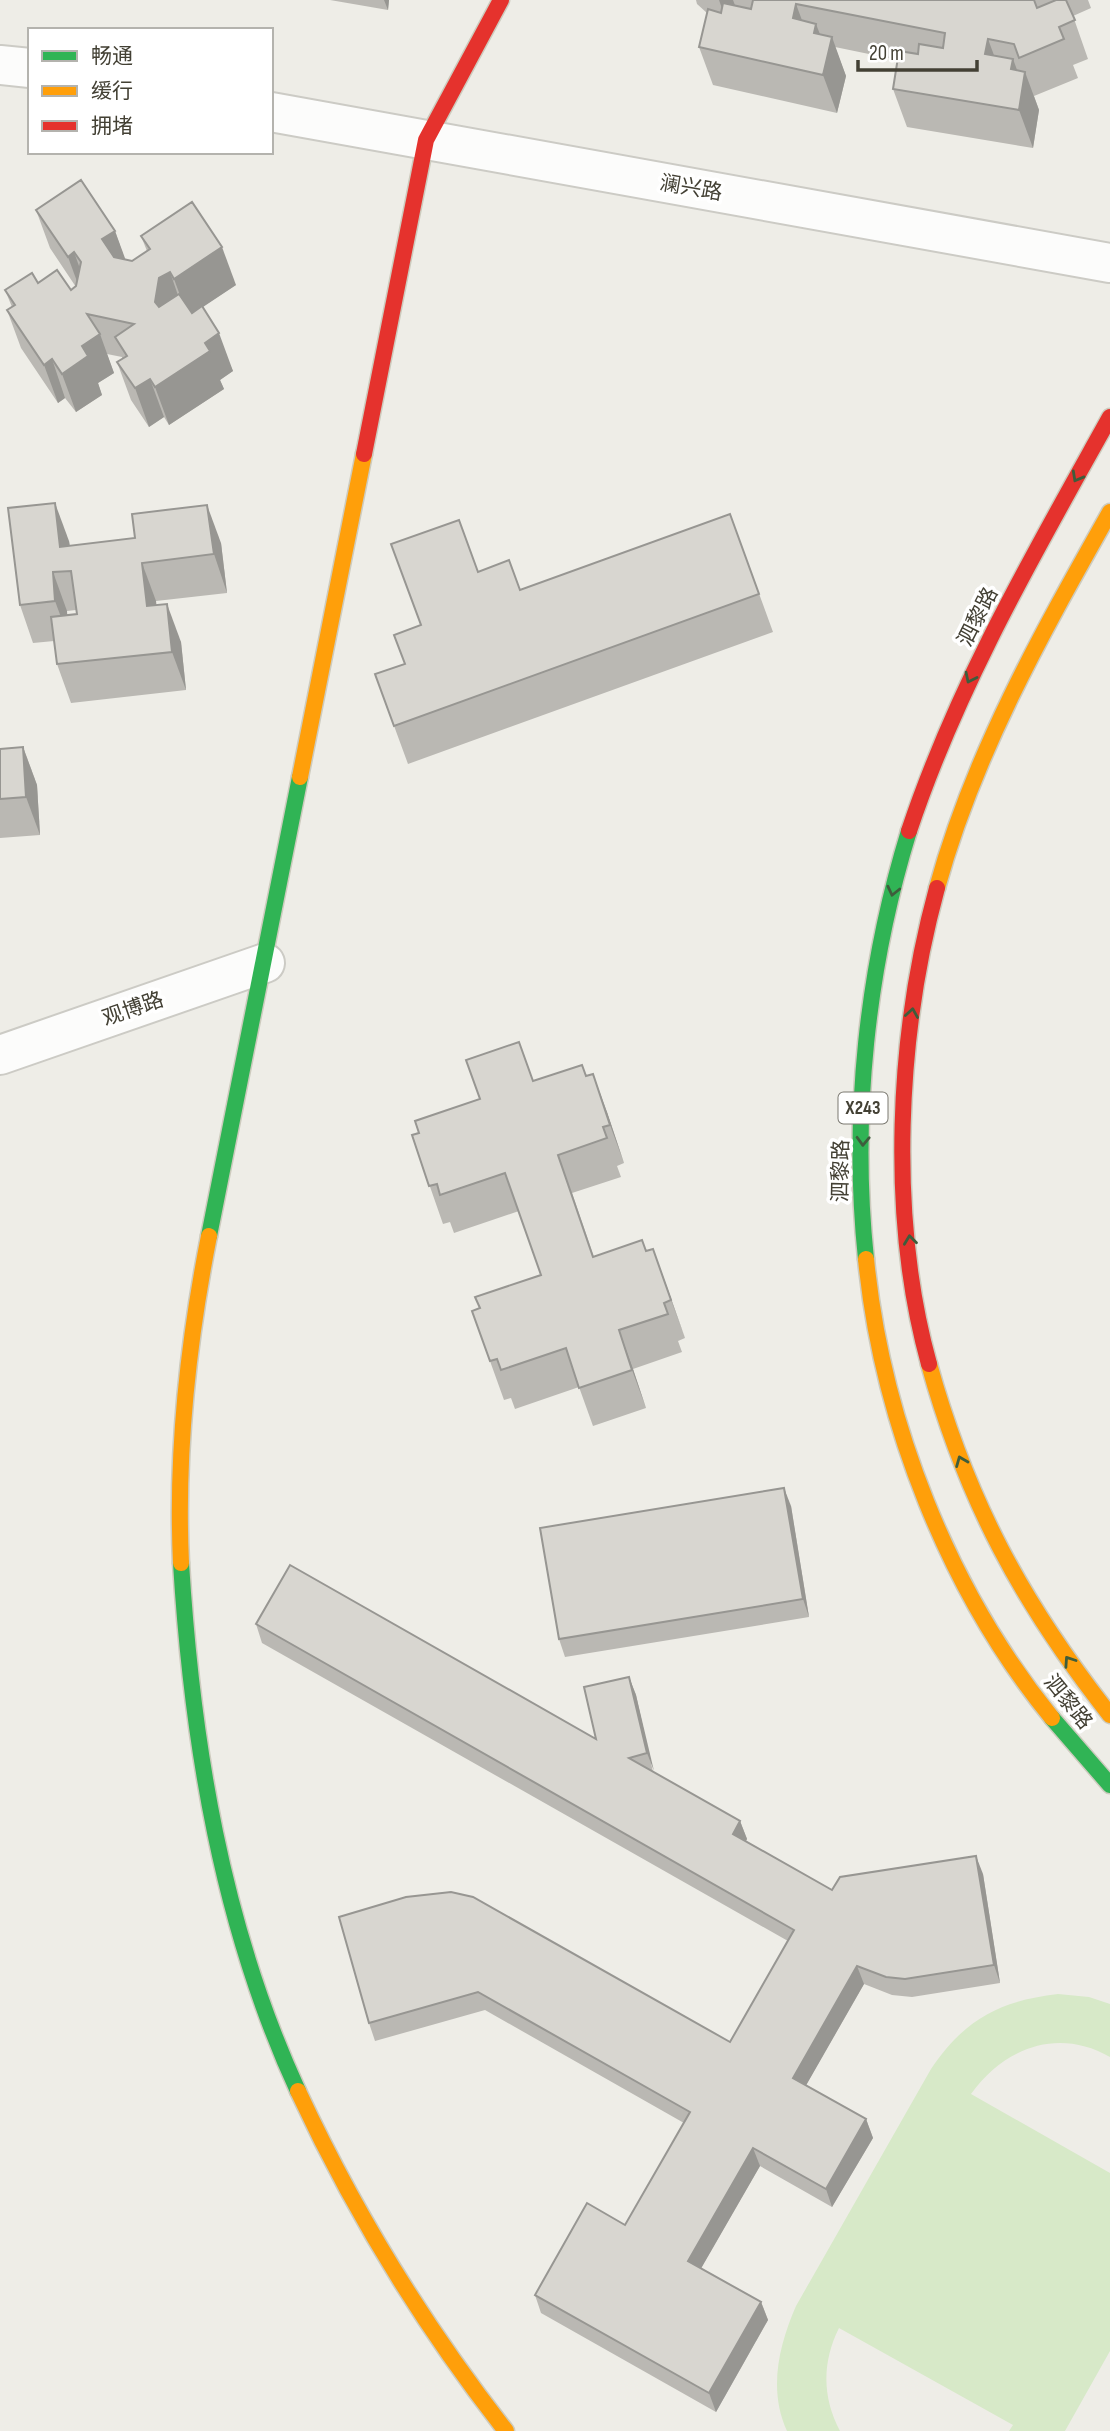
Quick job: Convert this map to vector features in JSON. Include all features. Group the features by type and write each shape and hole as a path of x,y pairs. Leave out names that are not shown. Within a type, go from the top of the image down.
{"main road":[{"path":"501,0 426,140 265,963 201,1275 184,1416 181,1559 191,1700 216,1841 255,1978 307,2110 371,2237 448,2358 506,2431"},
{"name":"泗黎路","path":"1110,417 967,685 928,774 903,846 884,936 872,1013 864,1103 861,1200 868,1282 883,1363 908,1448 946,1551 988,1631 1044,1710 1110,1785"},
{"name":"泗黎路","path":"1110,512 1024,664 986,746 949,846 927,932 910,1021 905,1115 907,1222 920,1325 947,1429 990,1531 1031,1606 1110,1715"}],"street":[{"path":"0,65 28,68"},
{"name":"澜兴路","path":"273,112 1110,263"},
{"name":"观博路","path":"0,1055 265,963"}],"green space":[{"path":"1058,1994 1089,1997 1110,2004 1110,2057 1090,2048 1071,2044 1052,2043 1033,2047 999,2065 971,2094 1110,2173 1110,2351 1065,2431 1009,2431 1013,2425 839,2328 829,2354 826,2379 830,2405 840,2431 787,2431 781,2415 777,2384 781,2352 790,2321 931,2069 957,2037 985,2015 1018,2002"}],"building":[{"path":"753,0 1034,0 1037,8 1056,0 1066,0 1075,20 1059,27 1064,39 1019,58 1014,44 988,39 985,54 1013,59 1011,69 1025,72 1019,110 893,89 899,51 918,54 919,44 943,48 945,33 796,4 793,18 816,24 814,33 832,37 823,75 699,47 708,9 721,13 723,3 751,9"},
{"path":"81,180 115,231 102,239 114,257 132,261 150,249 141,236 192,202 222,247 174,279 170,272 159,278 155,302 159,307 179,294 192,313 202,306 219,333 205,343 210,351 155,387 150,379 135,388 117,362 127,356 115,337 134,324 87,314 100,334 82,346 88,356 62,374 52,359 44,365 7,310 15,305 5,290 32,273 38,283 57,270 71,290 76,286 81,262 74,252 68,257 36,210"},
{"path":"55,503 60,547 135,538 132,514 207,505 214,554 142,563 147,606 167,604 172,652 57,664 51,617 77,614 71,571 53,572 55,601 20,605 8,508"},
{"path":"730,514 759,594 394,726 375,674 405,664 394,635 421,625 391,544 459,520 478,572 509,560 520,590"},
{"path":"23,747 26,797 0,799 0,749"},
{"path":"519,1042 533,1081 582,1065 586,1076 593,1074 610,1125 603,1127 607,1138 558,1155 593,1257 642,1240 646,1251 653,1249 671,1300 664,1303 668,1314 619,1330 632,1370 579,1388 566,1348 501,1370 497,1359 490,1361 472,1311 480,1308 475,1297 541,1275 505,1173 440,1195 437,1184 429,1186 412,1135 419,1133 415,1121 480,1099 466,1060"},
{"path":"784,1488 803,1599 559,1639 540,1528"},
{"path":"290,1565 596,1739 584,1687 629,1677 647,1753 629,1758 740,1821 733,1834 832,1890 840,1877 976,1856 994,1965 905,1979 886,1977 857,1966 793,2078 866,2119 826,2189 753,2148 688,2261 761,2302 709,2393 535,2295 587,2203 625,2225 690,2112 478,1992 369,2023 339,1917 406,1897 451,1892 473,1897 730,2042 794,1930 256,1624"}],"traffic: fast":[{"path":"209,1236 300,777"},
{"path":"866,1259 860,1151 866,1043 882,936 909,831"},
{"path":"181,1563 193,1698 215,1833 249,1964 298,2091"},
{"path":"1052,1718 1110,1785"}],"traffic: slow":[{"path":"300,777 364,454"},
{"path":"937,888 952,838 990,742 1035,649 1110,512"},
{"path":"181,1563 180,1481 185,1399 209,1236"},
{"path":"866,1259 874,1320 887,1381 926,1502 952,1560 982,1616 1015,1669 1052,1718"},
{"path":"929,1364 961,1461 1001,1549 1050,1632 1110,1715"},
{"path":"298,2091 343,2181 392,2267 446,2350 506,2431"}],"traffic: jam":[{"path":"364,454 426,140 501,0"},
{"path":"909,831 974,671 1026,569 1110,417"},
{"path":"929,1364 916,1307 907,1248 903,1125 913,1003 923,944 937,888"}]}
